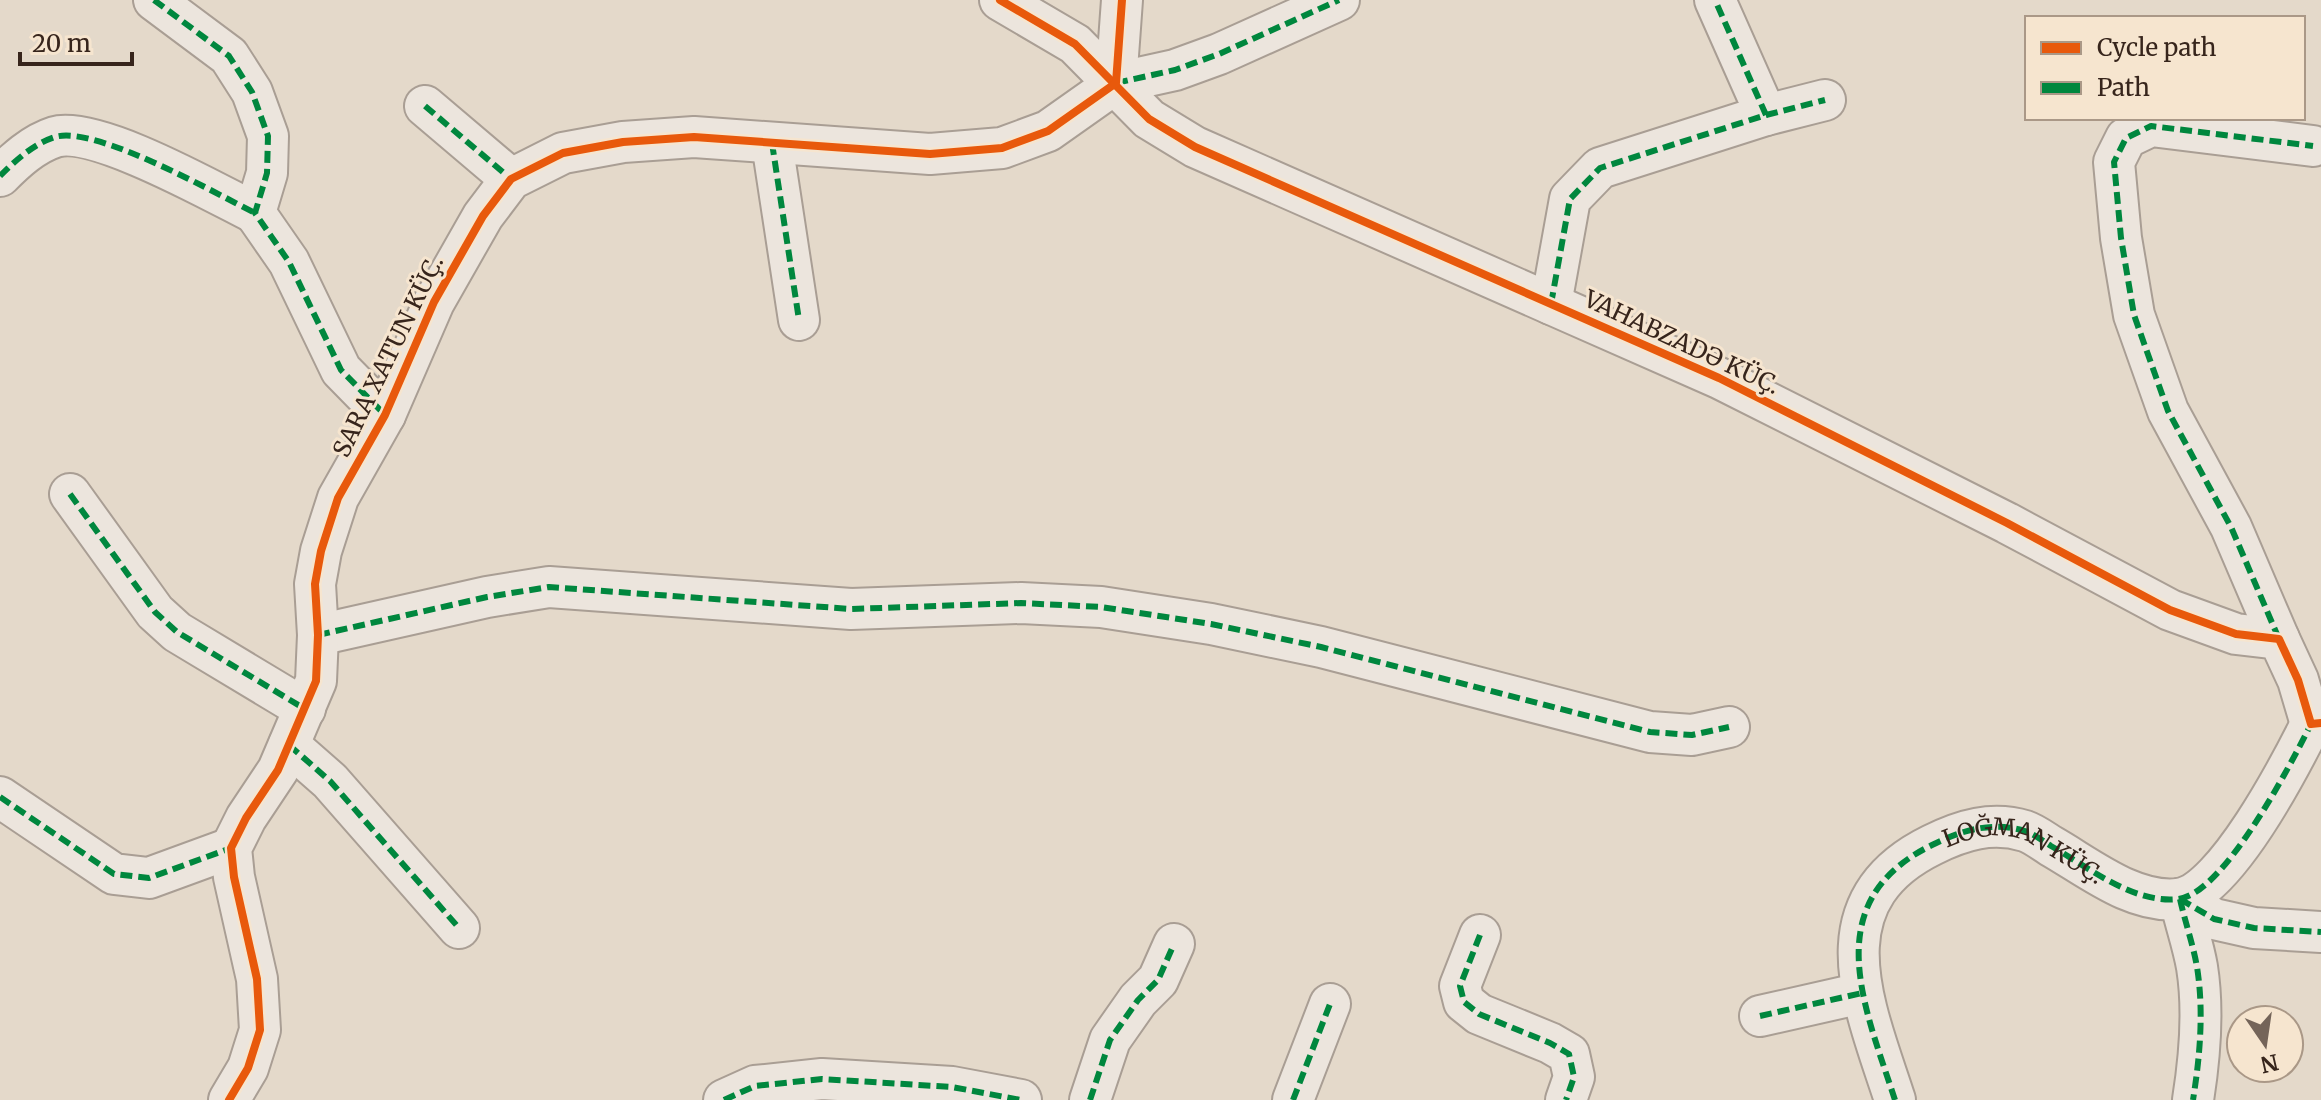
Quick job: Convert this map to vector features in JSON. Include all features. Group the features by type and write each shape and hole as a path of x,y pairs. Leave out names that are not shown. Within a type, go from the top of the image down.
{"street":[{"path":"154,0 229,56 252,92 268,136 267,173 255,213"},
{"name":"VAHABZADƏ KÜÇ.","path":"1000,0 1075,44 1149,119 1195,147 1719,378 2007,523 2170,610 2236,634 2279,639"},
{"path":"1122,0 1116,83 1175,70 1339,0"},
{"path":"1715,0 1766,115"},
{"name":"SARA XATUN KÜÇ.","path":"231,848 246,818 278,770 316,681 318,635 315,584 325,537 338,498 385,415 434,302 483,216 511,179 563,153 623,142 694,137 930,154 1002,148 1048,131 1116,83"},
{"path":"1551,304 1570,199 1600,168 1766,115 1825,100"},
{"path":"425,106 511,179"},
{"path":"2180,899 2206,886 2232,858 2316,724 2231,527 2168,411 2134,315 2121,238 2114,162 2126,138 2151,126 2313,146"},
{"path":"0,176 19,157 56,137 84,136 154,163 255,213 289,262 341,370 385,415"},
{"path":"772,143 799,320"},
{"path":"70,494 155,612 177,632 305,709"},
{"path":"318,635 487,597 549,587 851,609 1021,603 1101,607 1211,624 1321,647 1650,732 1692,735 1729,727"},
{"path":"289,745 330,781 459,928"},
{"path":"0,797 114,874 149,878 231,848 234,877 257,979 260,1030 248,1068 229,1100"},
{"name":"LOĞMAN KÜÇ.","path":"1895,1100 1862,993 1858,937 1868,904 1886,879 1914,854 1952,835 1991,825 2026,831 2141,895 2180,899"},
{"path":"2180,899 2214,919 2254,928 2321,932"},
{"path":"2180,899 2200,997 2200,1053 2193,1100"},
{"path":"1480,935 1460,986 1464,1002 1479,1014 1569,1054 1574,1077 1566,1100"},
{"path":"1090,1100 1110,1040 1138,1000 1158,980 1174,944"},
{"path":"1760,1016 1862,993"},
{"path":"1293,1100 1330,1004"},
{"path":"724,1100 755,1086 822,1079 952,1087 1021,1100"}],"marked path":[{"path":"154,0 229,56 252,92 268,136 267,173 255,213 289,262 341,370 385,415"},
{"path":"1116,83 1175,70 1219,54 1339,0"},
{"path":"1551,304 1570,199 1600,168 1766,115 1715,0"},
{"path":"1766,115 1825,100"},
{"path":"425,106 511,179"},
{"path":"2279,639 2231,527 2168,411 2134,315 2121,238 2114,162 2126,138 2151,126 2313,146"},
{"path":"0,176 39,144 55,137 73,136 125,150 255,213"},
{"path":"772,143 799,320"},
{"path":"70,494 155,612 177,632 305,709"},
{"path":"318,635 487,597 549,587 851,609 1021,603 1101,607 1211,624 1321,647 1650,732 1692,735 1729,727"},
{"path":"1895,1100 1872,1029 1859,959 1861,926 1873,896 1896,869 1932,845 1955,835 1989,827 2013,828 2032,834 2128,890 2144,896 2178,899 2196,892 2235,852 2272,796 2311,724"},
{"path":"289,745 330,781 459,928"},
{"path":"0,797 114,874 149,878 231,848"},
{"path":"2180,899 2199,984 2201,1017 2193,1100"},
{"path":"2180,899 2214,919 2254,928 2321,932"},
{"path":"1480,935 1460,986 1464,1002 1479,1014 1569,1054 1574,1077 1566,1100"},
{"path":"1090,1100 1110,1040 1138,1000 1158,980 1174,944"},
{"path":"1760,1016 1862,993"},
{"path":"1293,1100 1330,1004"},
{"path":"724,1100 755,1086 822,1079 952,1087 1021,1100"}],"cycle path":[{"path":"1000,0 1075,44 1149,119 1195,147 1719,378 2007,523 2170,610 2236,634 2279,639 2298,680 2311,724 2321,723"},
{"path":"229,1100 248,1068 260,1030 257,979 234,877 231,848 246,818 278,770 316,681 318,635 315,584 321,551 338,498 385,415 434,302 483,216 511,179 563,153 623,142 694,137 930,154 1002,148 1048,131 1116,83 1122,0"}]}
